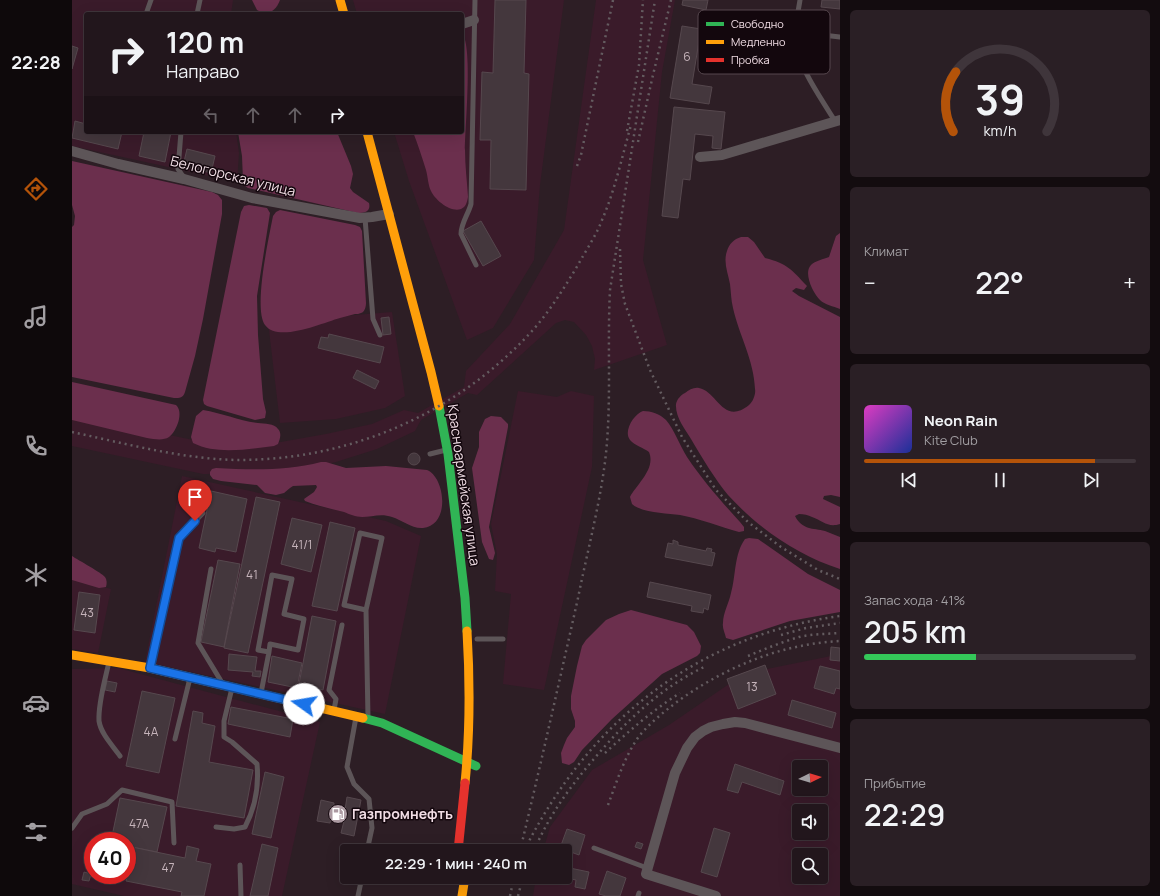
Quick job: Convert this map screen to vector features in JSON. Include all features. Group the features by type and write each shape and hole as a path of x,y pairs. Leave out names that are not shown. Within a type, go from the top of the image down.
{"main road":[{"path":"331,0 334,12"},
{"path":"340,0 343,12"},
{"name":"Красноармейская улица","path":"368,134 432,372 442,420 460,474"},
{"name":"Красноармейская улица","path":"451,447 468,640 469,697 473,767"},
{"path":"72,655 150,668 368,719 382,723 473,767"},
{"name":"Красноармейская улица","path":"459,844 473,767 478,702"},
{"path":"462,896 463,884"}],"street":[{"path":"464,23 474,20"},
{"path":"700,157 722,155 838,120"},
{"name":"Белогорская улица","path":"72,151 118,164 184,179 252,198 353,217 365,218 389,214"},
{"path":"716,896 647,871 675,773 687,748 695,738 703,731 711,727 735,722 745,723 840,748"}],"lane":[{"path":"147,12 151,0"},
{"path":"197,12 200,0"},
{"path":"475,0 471,204 469,212 462,223 461,234 476,265"},
{"path":"799,10 800,0"},
{"path":"830,36 840,37"},
{"path":"808,74 818,93 838,120"},
{"path":"181,134 178,169 184,179"},
{"path":"365,218 373,320 380,335"},
{"path":"430,454 451,447"},
{"path":"150,668 179,538 203,513"},
{"path":"366,610 344,605 360,533 382,538 366,610 368,719"},
{"path":"211,569 198,643 228,686 224,721 224,737 232,742 256,764 258,777 254,805 250,818 245,827 234,829 216,828"},
{"path":"261,694 269,652 270,644 298,650 304,619 284,614 292,579 272,575 258,650 269,652"},
{"path":"333,711 336,699 329,690 342,625"},
{"path":"477,639 503,639"},
{"path":"109,661 102,692 99,722 106,738 120,756"},
{"path":"175,739 190,677"},
{"path":"357,716 347,767 354,784 369,799 372,828 369,844"},
{"path":"72,828 82,814 107,804 122,790 172,802 174,843"},
{"path":"594,848 647,871"},
{"path":"240,865 241,896"},
{"path":"358,896 361,884"}],"shaded area":[{"path":"72,0 233,0 231,12 84,12 84,134 236,134 239,153 237,182 72,146"},
{"path":"252,0 280,0 274,10 261,12 257,10"},
{"path":"353,0 564,0 540,185 534,260 493,328 467,340 409,181 395,134 464,134 464,12 356,12"},
{"path":"596,0 675,0 662,72 643,260 667,345 594,370 595,359 592,346 586,335 574,322 565,320 556,323 477,395 468,393 421,420 415,431 377,449 336,462 289,473 203,474 72,446 72,415 208,443 233,445 281,442 372,424 404,410 418,413 464,387 466,371 510,324 564,230"},
{"path":"464,38 468,70 465,150 468,197 464,207 457,210 453,209 444,205 433,195 429,186 420,151 414,134 464,134"},
{"path":"238,134 338,134 353,174 350,188 353,192 369,203 369,208 365,212 358,213 248,188 244,185 243,181 242,156"},
{"path":"72,161 212,192 218,195 222,200 222,214 203,319 185,392 181,397 174,398 72,377 72,227 74,225 75,216 72,205"},
{"path":"249,205 267,208 270,213 257,296 258,335 263,399 266,412 265,418 255,420 207,406 204,404 203,400 241,212 244,206"},
{"path":"280,210 360,227 362,231 366,303 365,309 360,314 353,314 312,327 290,332 271,330 265,325 262,316 261,304 263,272 273,216"},
{"path":"840,233 840,309 820,300 812,288 808,278 808,273 811,265 817,261 829,257 836,236"},
{"path":"741,237 748,237 754,242 765,258 789,268 807,286 804,290 796,288 792,291 840,317 840,497 831,495 824,496 823,499 840,507 840,524 829,525 804,514 795,516 804,526 825,531 840,537 840,569 794,548 752,519 723,489 683,427 677,414 676,404 678,399 688,391 695,388 705,390 726,410 733,412 749,405 754,398 755,391 752,368 733,308 726,263 726,255 730,244 734,240"},
{"path":"392,312 405,396 385,408 336,419 280,423 268,322"},
{"path":"72,382 176,405 179,412 177,426 169,437 158,439 147,438 72,420"},
{"path":"518,391 557,397 571,391 594,396 592,467 544,690 503,684 511,594 495,591 497,554 491,524"},
{"path":"203,410 244,421 274,426 280,432 278,444 274,446 222,450 202,447 193,443 191,437 196,416"},
{"path":"643,411 655,413 666,420 693,466 712,491 744,527 744,531 739,532 687,516 648,511 632,504 630,497 645,476 650,464 649,452 632,442 628,436 630,423"},
{"path":"491,416 501,417 508,424 489,527 495,553 493,560 489,559 482,542 472,468 479,447 479,432 485,419"},
{"path":"321,462 346,468 386,466 427,470 433,474 441,491 441,510 438,519 432,525 419,528 388,516 380,515 362,517 305,501 304,499 314,492 317,487 316,485 293,486 284,493 276,495 265,493 257,485 221,481 213,479 210,475 212,469 216,468 282,468"},
{"path":"182,476 386,521 421,536 385,714 145,662"},
{"path":"745,539 758,539 808,574 840,590 840,612 790,621 733,640 726,638 723,627 723,619 733,586 737,558 741,545"},
{"path":"72,556 103,575 107,583 106,587 99,588 72,580"},
{"path":"72,578 111,589 98,653 72,649"},
{"path":"631,610 687,625 694,632 701,646 700,653 662,674 612,719 582,750 574,762 569,765 562,763 561,753 567,738 575,727 575,721 571,709 571,696 582,646 606,620"},
{"path":"831,656 840,656 840,896 533,896 535,884 572,884 572,844 545,844 550,827 592,770 669,725 729,684 767,669"},
{"path":"118,668 320,722 282,896 124,896 72,884 72,669"}],"building":[{"path":"495,0 526,0 524,73 529,74 526,190 490,189 491,140 480,140 482,72 493,73"},
{"path":"683,0 708,0 706,10 682,5"},
{"path":"822,0 840,0 840,9 821,7"},
{"path":"682,26 698,29 698,47 692,84 712,87 709,104 670,98"},
{"path":"72,46 78,48 72,69"},
{"path":"674,107 725,112 721,149 712,148 713,136 695,134 690,180 683,179 678,218 662,216"},
{"path":"75,121 84,123 84,134 122,134 118,149 72,138"},
{"path":"144,134 171,134 165,162 139,156"},
{"path":"187,149 215,156 211,173 183,166"},
{"path":"481,221 501,256 483,266 463,231"},
{"path":"389,317 391,334 383,335 381,318"},
{"path":"329,334 384,347 380,363 318,348 321,337 328,338"},
{"path":"357,370 379,381 375,389 353,378"},
{"path":"412,453 416,453 420,459 416,465 412,465 408,461 408,457"},
{"path":"211,491 247,499 236,552 216,548 215,552 199,548"},
{"path":"256,497 280,502 248,653 224,648"},
{"path":"292,518 322,525 311,572 281,564"},
{"path":"330,522 355,528 337,611 312,606"},
{"path":"673,540 678,542 678,545 706,551 707,548 712,549 711,552 715,553 712,566 665,557 668,543 673,544"},
{"path":"218,560 240,564 224,647 201,642"},
{"path":"650,582 711,595 708,610 704,608 703,613 691,611 692,606 647,597"},
{"path":"79,592 100,595 95,633 74,630"},
{"path":"312,616 336,621 323,690 299,684"},
{"path":"831,647 840,648 840,661 830,660"},
{"path":"229,654 257,657 255,671 261,671 260,677 252,676 253,672 228,670"},
{"path":"272,656 302,663 297,688 268,682"},
{"path":"765,665 776,694 738,709 727,679"},
{"path":"820,666 840,671 840,689 836,688 834,694 814,688"},
{"path":"107,681 117,683 115,692 105,690"},
{"path":"142,691 175,698 159,773 126,766"},
{"path":"792,700 836,713 832,728 788,715"},
{"path":"231,707 293,719 290,737 228,724"},
{"path":"193,711 203,713 202,723 215,726 209,762 253,770 244,818 176,806"},
{"path":"735,764 784,781 780,795 742,782 738,793 727,790"},
{"path":"265,772 284,777 271,838 252,834"},
{"name":"Газпромнефть","path":"347,797 361,800 354,836 341,833 344,821 331,818 330,823 317,821 321,800 334,803 334,808 345,810"},
{"path":"120,798 167,807 157,852 136,848 136,832 113,832"},
{"path":"714,828 730,833 717,877 701,872"},
{"path":"567,829 585,835 579,855 572,852 572,844 561,844"},
{"path":"637,842 643,844 641,849 635,847"},
{"path":"262,844 278,848 268,896 250,896"},
{"path":"187,846 199,849 196,861 211,864 204,896 181,896 182,892 136,883 136,848 185,858"},
{"path":"572,868 589,872 585,889 575,887 576,880 572,879"},
{"path":"607,871 626,878 620,896 606,896 599,894"}],"railway":[{"path":"577,166 581,155 613,0"},
{"path":"627,131 639,65 643,0"},
{"path":"522,844 578,598 605,462 609,398 610,290 655,0"},
{"path":"638,142 671,0"},
{"path":"72,432 135,446 200,457 242,460 283,458 323,451 362,440 400,426 436,408 471,386 503,360 532,331 545,315 578,265 600,226 615,185 631,125"},
{"path":"620,249 621,284 625,304 650,370 682,437 716,490 748,522 781,547 818,570 840,579"},
{"path":"528,844 550,805 580,763 614,725 652,693 694,665 739,643 788,627 840,616"},
{"path":"781,635 806,628 840,623"},
{"path":"748,656 799,637 840,633"},
{"path":"608,805 626,760 640,735 659,716 681,699 718,676 756,659 797,647 840,641"},
{"path":"537,844 552,815 567,792 593,760 630,720 672,685 704,667"},
{"path":"605,753 641,721 680,693"},
{"path":"510,896 513,884"},
{"path":"518,896 521,884"}],"traffic: fast":[{"path":"439,406 448,454 465,598 467,631"},
{"path":"363,718 382,723 476,766"}],"traffic: slow":[{"path":"340,0 343,12"},
{"path":"368,134 439,406"},
{"path":"465,783 469,707 467,631"},
{"path":"72,655 150,668 363,718"},
{"path":"462,896 464,884"}],"traffic: jam":[{"path":"459,844 465,783"}],"place":[{"name":"Газпромнефть","path":"338,814"}],"route":[{"path":"195,521 179,538 150,668 304,704"}]}
